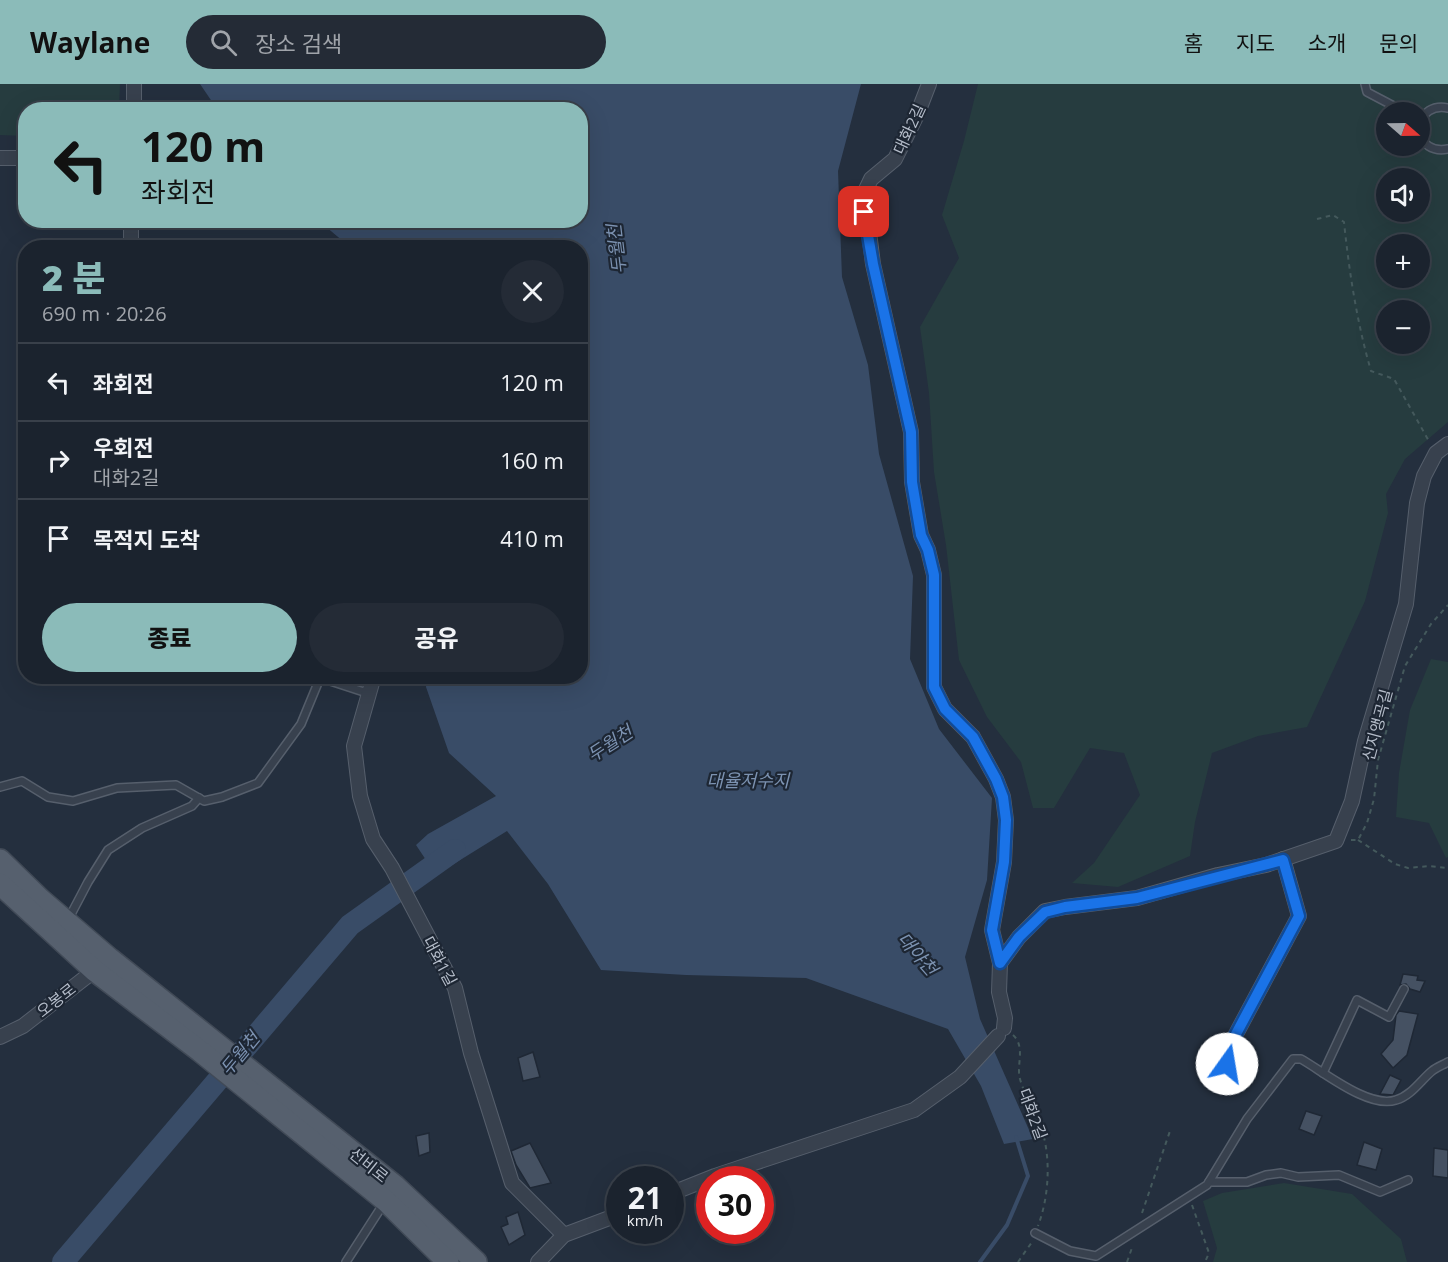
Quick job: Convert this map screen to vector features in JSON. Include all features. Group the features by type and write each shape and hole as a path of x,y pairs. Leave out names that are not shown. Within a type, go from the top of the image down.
{"main road":[{"path":"0,860 67,922 102,965"},
{"path":"0,884 251,1081"},
{"name":"선비로","path":"251,1081 386,1201 448,1262"},
{"name":"선비로","path":"251,1081 395,1186 476,1262"}],"street":[{"path":"134,84 134,102"},
{"name":"대화2길","path":"929,84 917,115 895,159 871,179 861,200 911,432 912,482 921,535 928,550 934,575 934,687 945,709 973,737 1003,797 1006,820 1004,862 992,930 1000,963 999,992 1005,1018 1001,1032"},
{"path":"0,158 18,158"},
{"path":"1000,963 1019,937 1045,912 1065,907 1137,898 1283,860 1336,841 1352,801 1365,741 1406,604 1417,503 1424,476 1436,453 1448,444"},
{"name":"대화1길","path":"372,684 354,746 360,796 373,840 392,868 455,988 471,1053 512,1183 564,1235"},
{"path":"1228,1049 1299,916 1283,860"},
{"name":"오봉로","path":"0,1037 23,1026 102,965"},
{"path":"684,1189 914,1110 960,1077 1001,1032"},
{"path":"538,1262 564,1235 606,1219"}],"lane":[{"path":"1365,84 1367,92 1386,102"},
{"path":"1430,110 1437,107 1448,108"},
{"path":"1430,147 1440,151 1448,149"},
{"path":"0,788 22,781 48,797 73,801 117,788 176,785 204,801 222,797 258,783 301,724 316,684"},
{"path":"340,684 370,694"},
{"path":"67,922 108,850 142,828 192,806 199,798"},
{"path":"1323,1072 1357,1000 1389,1017 1404,989"},
{"path":"1035,1233 1070,1251 1096,1256 1207,1185 1248,1119 1293,1059 1301,1059 1343,1086 1372,1099 1396,1101 1412,1091 1433,1070 1448,1062"},
{"path":"1209,1182 1247,1182 1266,1175 1281,1173 1298,1177 1339,1175 1380,1192 1408,1180"},
{"name":"선비로","path":"346,1262 386,1201"}],"path":[{"path":"1317,219 1333,215 1344,222 1347,252 1365,351 1371,371 1394,379 1436,453"},
{"name":"신지앵곡길","path":"1358,840 1374,799 1378,760 1405,666 1431,624 1448,605"},
{"path":"1336,841 1358,840 1395,864 1408,868 1429,866 1448,868"},
{"name":"대화2길","path":"1001,1032 1016,1038 1021,1054 1020,1078 1042,1131 1048,1165 1042,1214 1035,1233 1018,1262"},
{"path":"1127,1262 1171,1128"},
{"path":"1189,1196 1209,1253 1205,1262"}],"green space":[{"path":"0,84 120,84 119,102 18,102 18,136 0,135"},
{"path":"978,84 1448,84 1448,422 1405,459 1386,494 1388,513 1365,601 1307,727 1258,736 1212,753 1195,822 1190,856 1118,887 1072,883 1094,863 1140,795 1124,753 1090,748 1054,808 1033,808 1021,762 987,717 959,660 946,545 934,472 929,393 920,327 959,258 942,215"},
{"path":"1431,659 1448,662 1448,857 1446,858 1429,823 1396,817 1399,773 1410,710"},
{"path":"1284,1183 1352,1194 1401,1239 1407,1262 1213,1262 1217,1248 1203,1201 1222,1193"}],"water":[{"name":"대율저수지","path":"200,84 861,84 838,171 842,277 868,365 879,454 913,576 910,659 939,729 992,798 987,880 965,957 980,1019 1033,1139 1004,1144 981,1086 948,1029 806,978 601,970 548,884 507,831 436,875 416,845 428,834 496,796 449,753 426,684 588,684 588,240 342,240 327,228 588,228 588,102 212,102"}],"building":[{"path":"1403,974 1418,976 1417,980 1425,981 1420,992 1410,989 1406,984 1400,985"},
{"path":"1399,1011 1418,1014 1407,1055 1393,1068 1381,1054 1393,1040 1396,1015"},
{"path":"533,1052 540,1077 523,1081 518,1058"},
{"path":"1390,1075 1401,1080 1393,1095 1380,1094"},
{"path":"1306,1111 1322,1116 1314,1135 1299,1129"},
{"path":"429,1133 430,1152 419,1156 416,1136"},
{"path":"1364,1142 1382,1149 1376,1170 1357,1165"},
{"path":"530,1143 551,1183 530,1188 516,1165 511,1151"},
{"path":"1434,1148 1448,1150 1448,1178 1433,1176"},
{"path":"518,1212 525,1235 509,1245 501,1227 508,1224 506,1217"}],"waterway":[{"name":"두월천","path":"63,1262 350,925 455,850"},
{"name":"대야천","path":"980,1262 1007,1225 1028,1176 1016,1137"}],"route":[{"path":"864,212 868,224 873,264 911,432 912,482 921,535 928,550 934,575 934,687 945,709 973,737 1003,797 1006,820 1004,862 992,930 1000,963 1019,937 1045,912 1065,907 1137,898 1218,875 1283,860 1299,916 1228,1049 1232,1057 1227,1064"}]}
